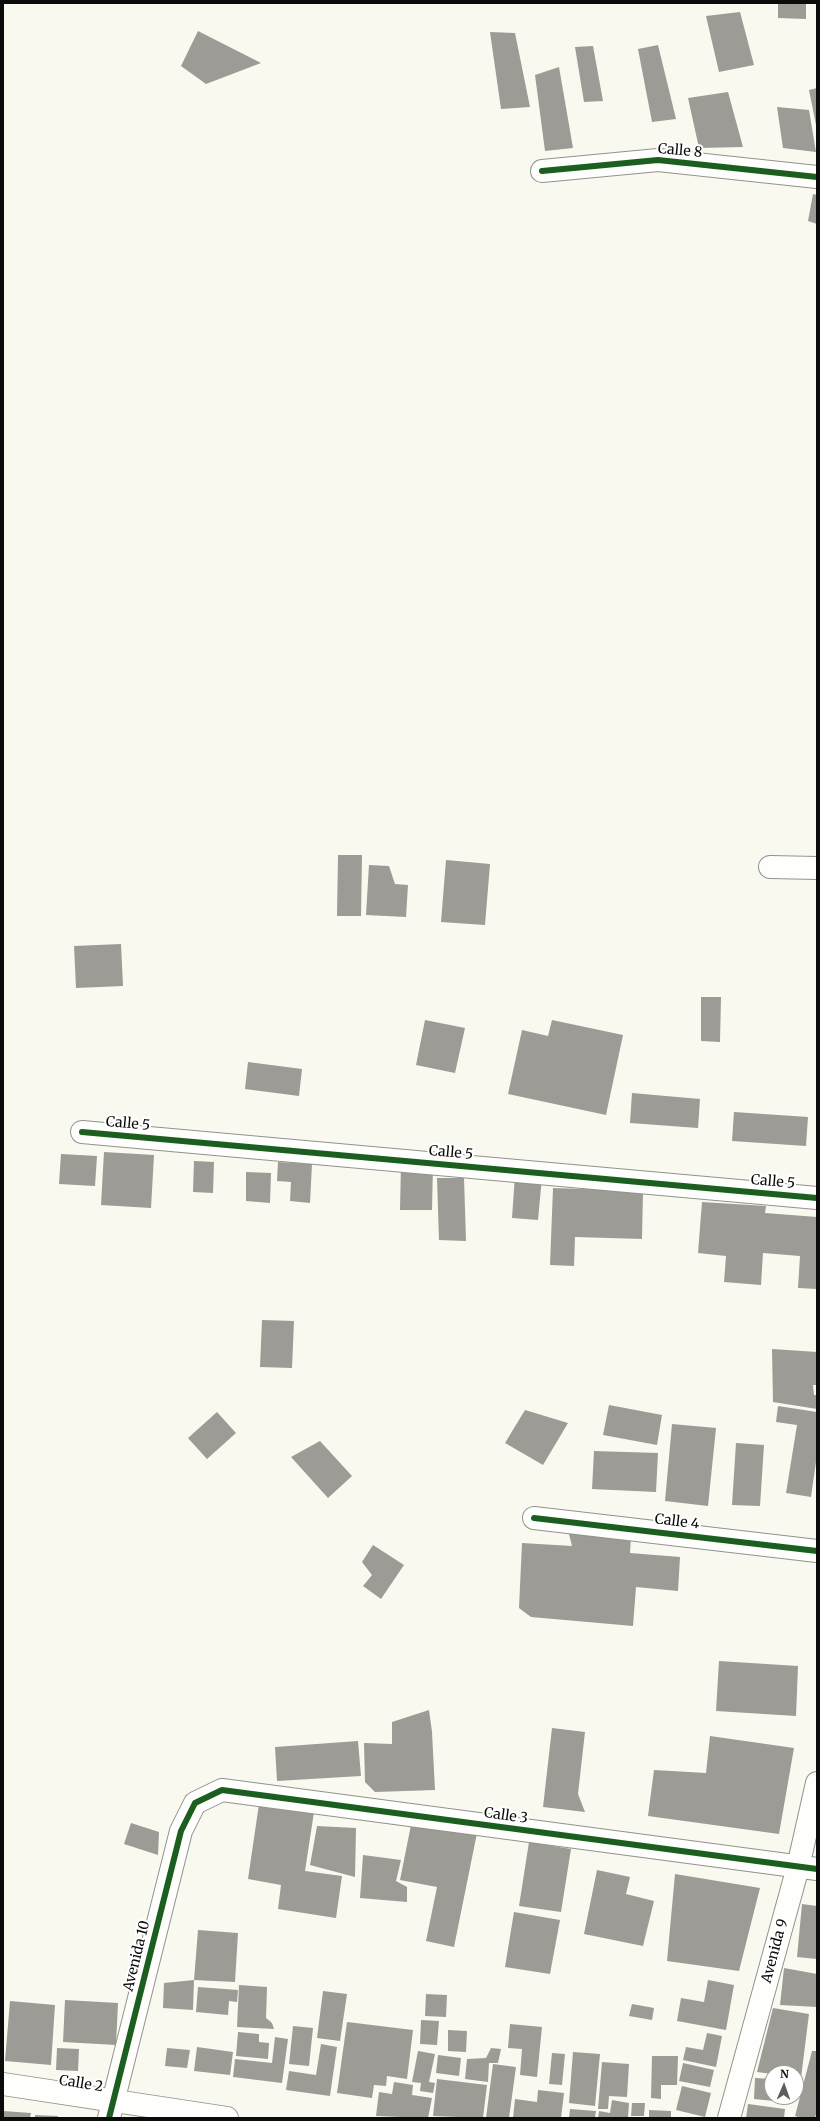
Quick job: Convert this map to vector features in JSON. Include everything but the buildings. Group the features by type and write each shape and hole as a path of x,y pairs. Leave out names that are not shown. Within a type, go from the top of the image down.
{"street":[{"name":"Calle 8","path":"542,171 658,160 817,177"},
{"path":"770,867 817,868"},
{"name":"Calle 5","path":"82,1132 817,1198"},
{"name":"Calle 4","path":"534,1518 817,1550"},
{"name":"Avenida 9","path":"729,2118 808,1868 817,1783"},
{"name":"Calle 3","path":"195,1802 222,1790 808,1868"},
{"name":"Avenida 10","path":"111,2110 181,1831 195,1802"},
{"name":"Calle 2","path":"3,2084 111,2110 227,2118"}],"cycle path":[{"path":"542,171 658,160 817,177"},
{"path":"82,1132 817,1198"},
{"path":"534,1518 817,1551"},
{"path":"109,2118 181,1831 195,1803 222,1790 817,1869"}]}
